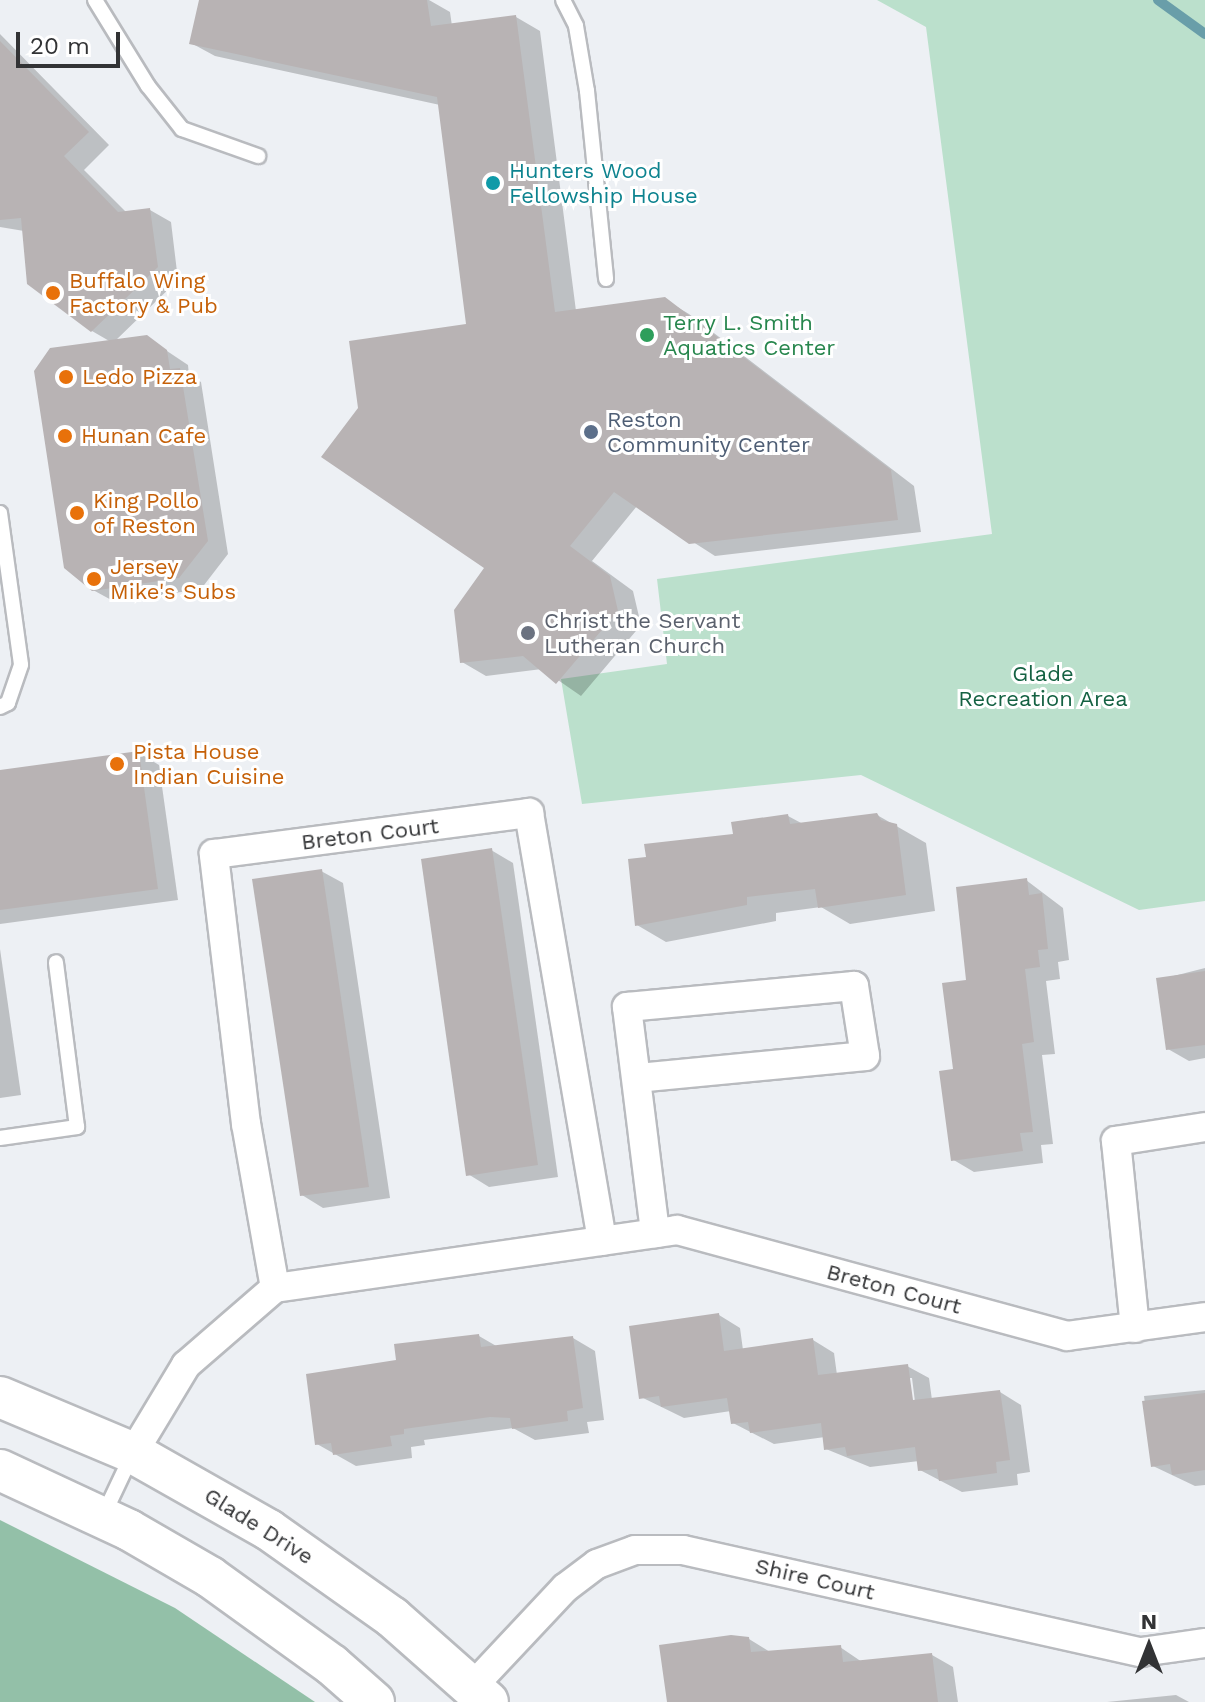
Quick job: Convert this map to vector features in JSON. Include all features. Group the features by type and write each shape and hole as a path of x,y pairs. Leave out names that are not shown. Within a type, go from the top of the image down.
{"street":[{"name":"Breton Court","path":"602,1241 529,813 214,854 246,1124 275,1288 602,1241 677,1230 1067,1336 1205,1317"},
{"path":"637,1078 865,1056 854,986 627,1007 655,1233"},
{"path":"1135,1328 1116,1141 1205,1127"},
{"path":"133,1453 186,1365 275,1288"},
{"name":"Glade Drive","path":"0,1397 133,1453 328,1569 480,1694"},
{"path":"0,1470 102,1517 222,1585 332,1665 374,1702"},
{"name":"Shire Court","path":"480,1694 565,1588 597,1564 635,1550 683,1550 1141,1652 1205,1643"}],"lane":[{"path":"95,0 148,86 182,129 258,156"},
{"path":"563,0 576,26 587,91 606,279"},
{"path":"0,513 21,665 8,703 0,707"},
{"path":"0,1138 77,1127 56,962"},
{"path":"102,1517 133,1453"}],"green space":[{"name":"Glade Recreation Area","path":"877,0 1205,0 1205,901 1139,910 861,775 582,804 561,679 667,664 657,579 992,534 926,27"},
{"path":"0,1520 175,1608 315,1702 0,1702"}],"building":[{"name":"Reston Community Center","path":"199,0 427,0 431,26 516,15 555,312 665,297 891,470 898,520 689,544 614,492 570,546 610,576 618,611 556,684 523,656 460,663 454,610 484,568 321,457 358,408 349,341 466,324 437,97 189,44"},
{"path":"0,41 89,132 64,156 118,212 150,208 158,267 91,332 27,284 21,218 0,220"},
{"path":"147,335 167,350 170,369 180,368 208,541 179,578 92,591 64,568 34,371 50,348"},
{"path":"139,751 158,889 0,910 0,770"},
{"path":"877,813 881,820 897,824 906,895 818,908 815,889 747,897 747,905 635,926 628,859 646,857 644,844 733,834 731,822 788,814 790,824"},
{"path":"492,848 538,1165 466,1176 421,859"},
{"path":"322,869 369,1187 300,1196 252,879"},
{"path":"1027,878 1029,895 1042,893 1048,949 1038,950 1040,967 1025,969 1034,1042 1022,1044 1033,1132 1020,1133 1023,1151 951,1161 939,1071 953,1069 942,983 966,980 956,887"},
{"path":"1205,971 1205,1045 1166,1050 1156,978"},
{"path":"719,1313 724,1351 813,1338 818,1375 908,1364 913,1400 1000,1390 1010,1460 996,1462 997,1473 939,1481 937,1469 918,1471 915,1447 847,1456 845,1447 824,1450 821,1423 750,1433 748,1422 731,1424 727,1398 661,1407 659,1396 639,1399 629,1326"},
{"path":"479,1334 481,1347 573,1336 583,1408 567,1411 568,1421 512,1429 510,1418 490,1417 404,1429 404,1434 390,1436 392,1446 333,1455 331,1443 315,1445 306,1374 396,1360 394,1344"},
{"path":"1205,1393 1205,1470 1172,1475 1170,1464 1151,1467 1142,1401"},
{"path":"731,1635 749,1637 751,1652 841,1645 843,1662 932,1653 938,1702 667,1702 659,1645"}],"waterway":[{"path":"1158,0 1205,34"}],"place":[{"name":"Hunters Wood Fellowship House","path":"493,183"},
{"name":"Buffalo Wing Factory & Pub","path":"53,293"},
{"name":"Terry L. Smith Aquatics Center","path":"647,335"},
{"name":"Ledo Pizza","path":"66,377"},
{"name":"Reston Community Center","path":"591,432"},
{"name":"Hunan Cafe","path":"65,436"},
{"name":"King Pollo of Reston","path":"77,513"},
{"name":"Jersey Mike's Subs","path":"94,579"},
{"name":"Christ the Servant Lutheran Church","path":"528,633"},
{"name":"Pista House Indian Cuisine","path":"117,764"}]}
